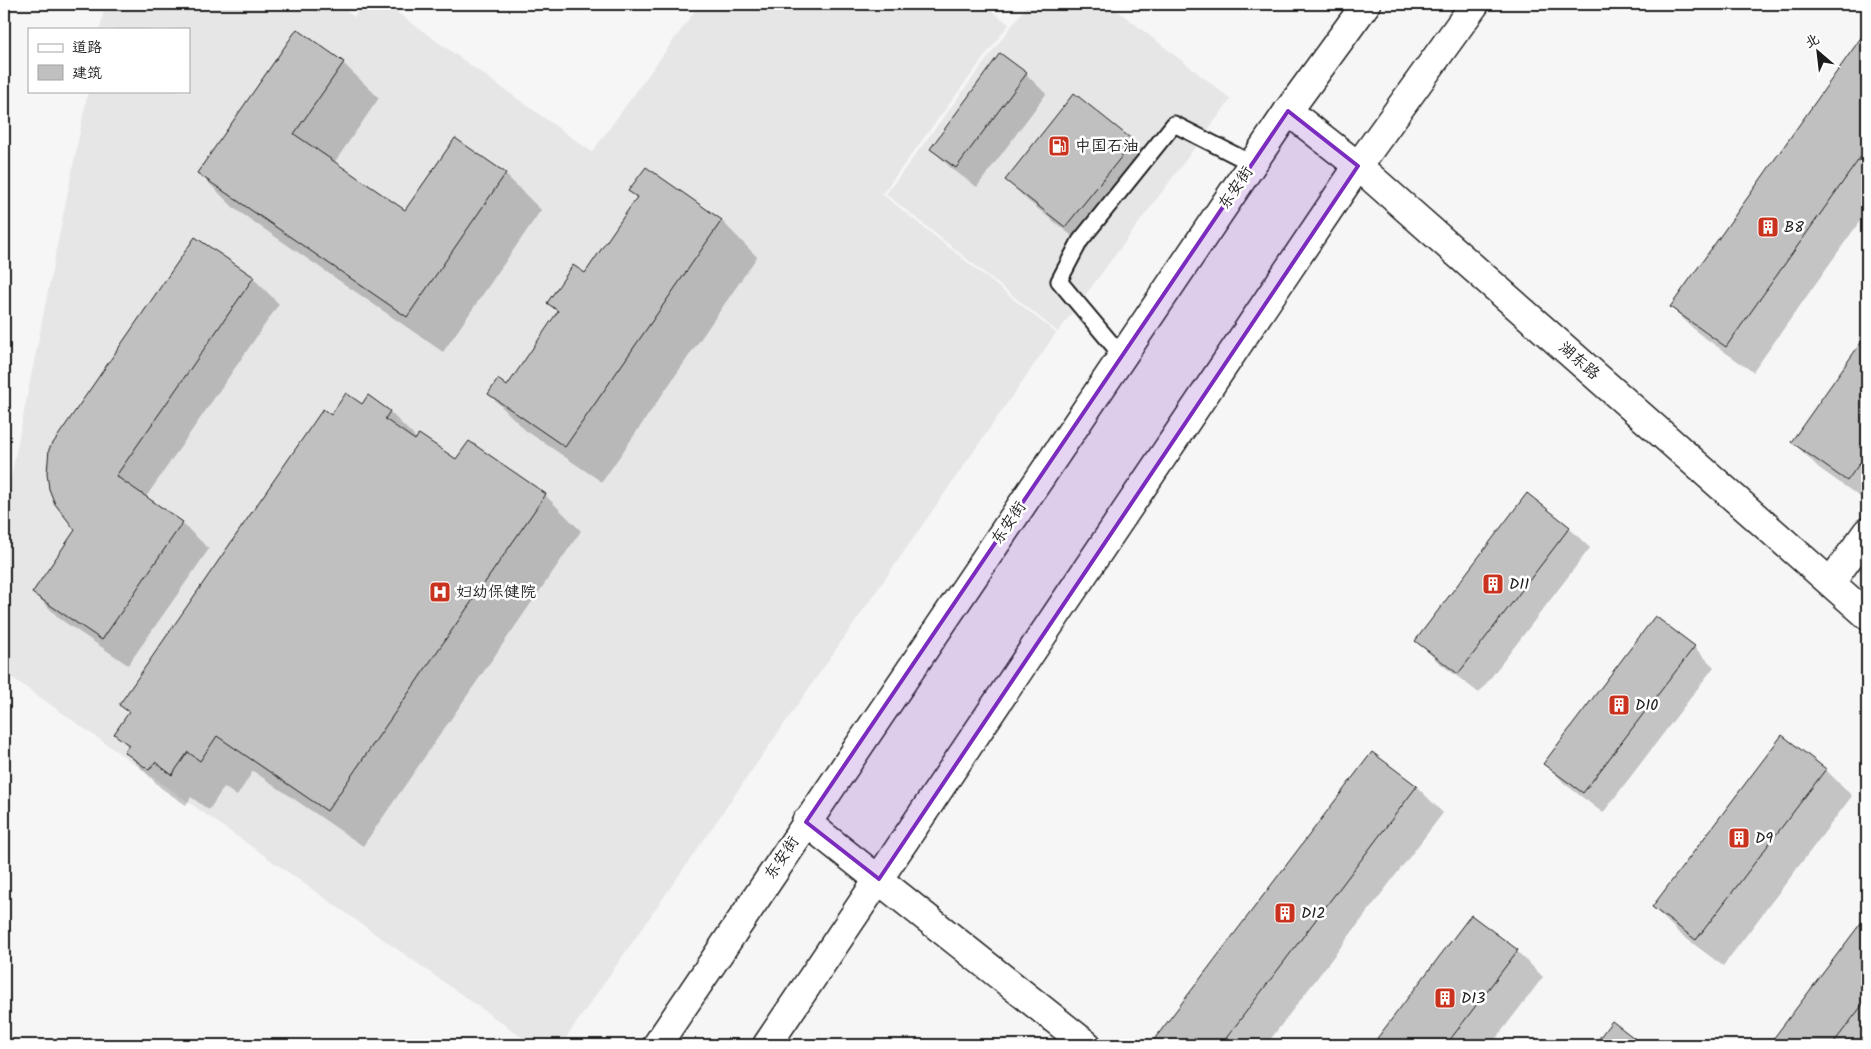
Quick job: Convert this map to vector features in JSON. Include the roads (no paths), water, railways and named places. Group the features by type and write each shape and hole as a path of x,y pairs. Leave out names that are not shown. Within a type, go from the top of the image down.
{"main road":[{"name":"东安街","path":"657,1045 1288,111 1366,4"},
{"path":"767,1045 1358,166 1475,4"},
{"name":"湖东路","path":"1288,111 1358,166 1867,615"},
{"path":"1831,582 1867,532"},
{"path":"806,822 1087,1045"}],"lane":[{"path":"1122,356 1059,281 1080,241 1174,124 1253,164"}],"place":[{"name":"中国石油","path":"1059,146"},
{"name":"B8","path":"1768,227"},
{"name":"D11","path":"1493,584"},
{"name":"妇幼保健院","path":"440,592"},
{"name":"D10","path":"1619,705"},
{"name":"D9","path":"1739,838"},
{"name":"D12","path":"1285,913"},
{"name":"D13","path":"1445,998"}]}
